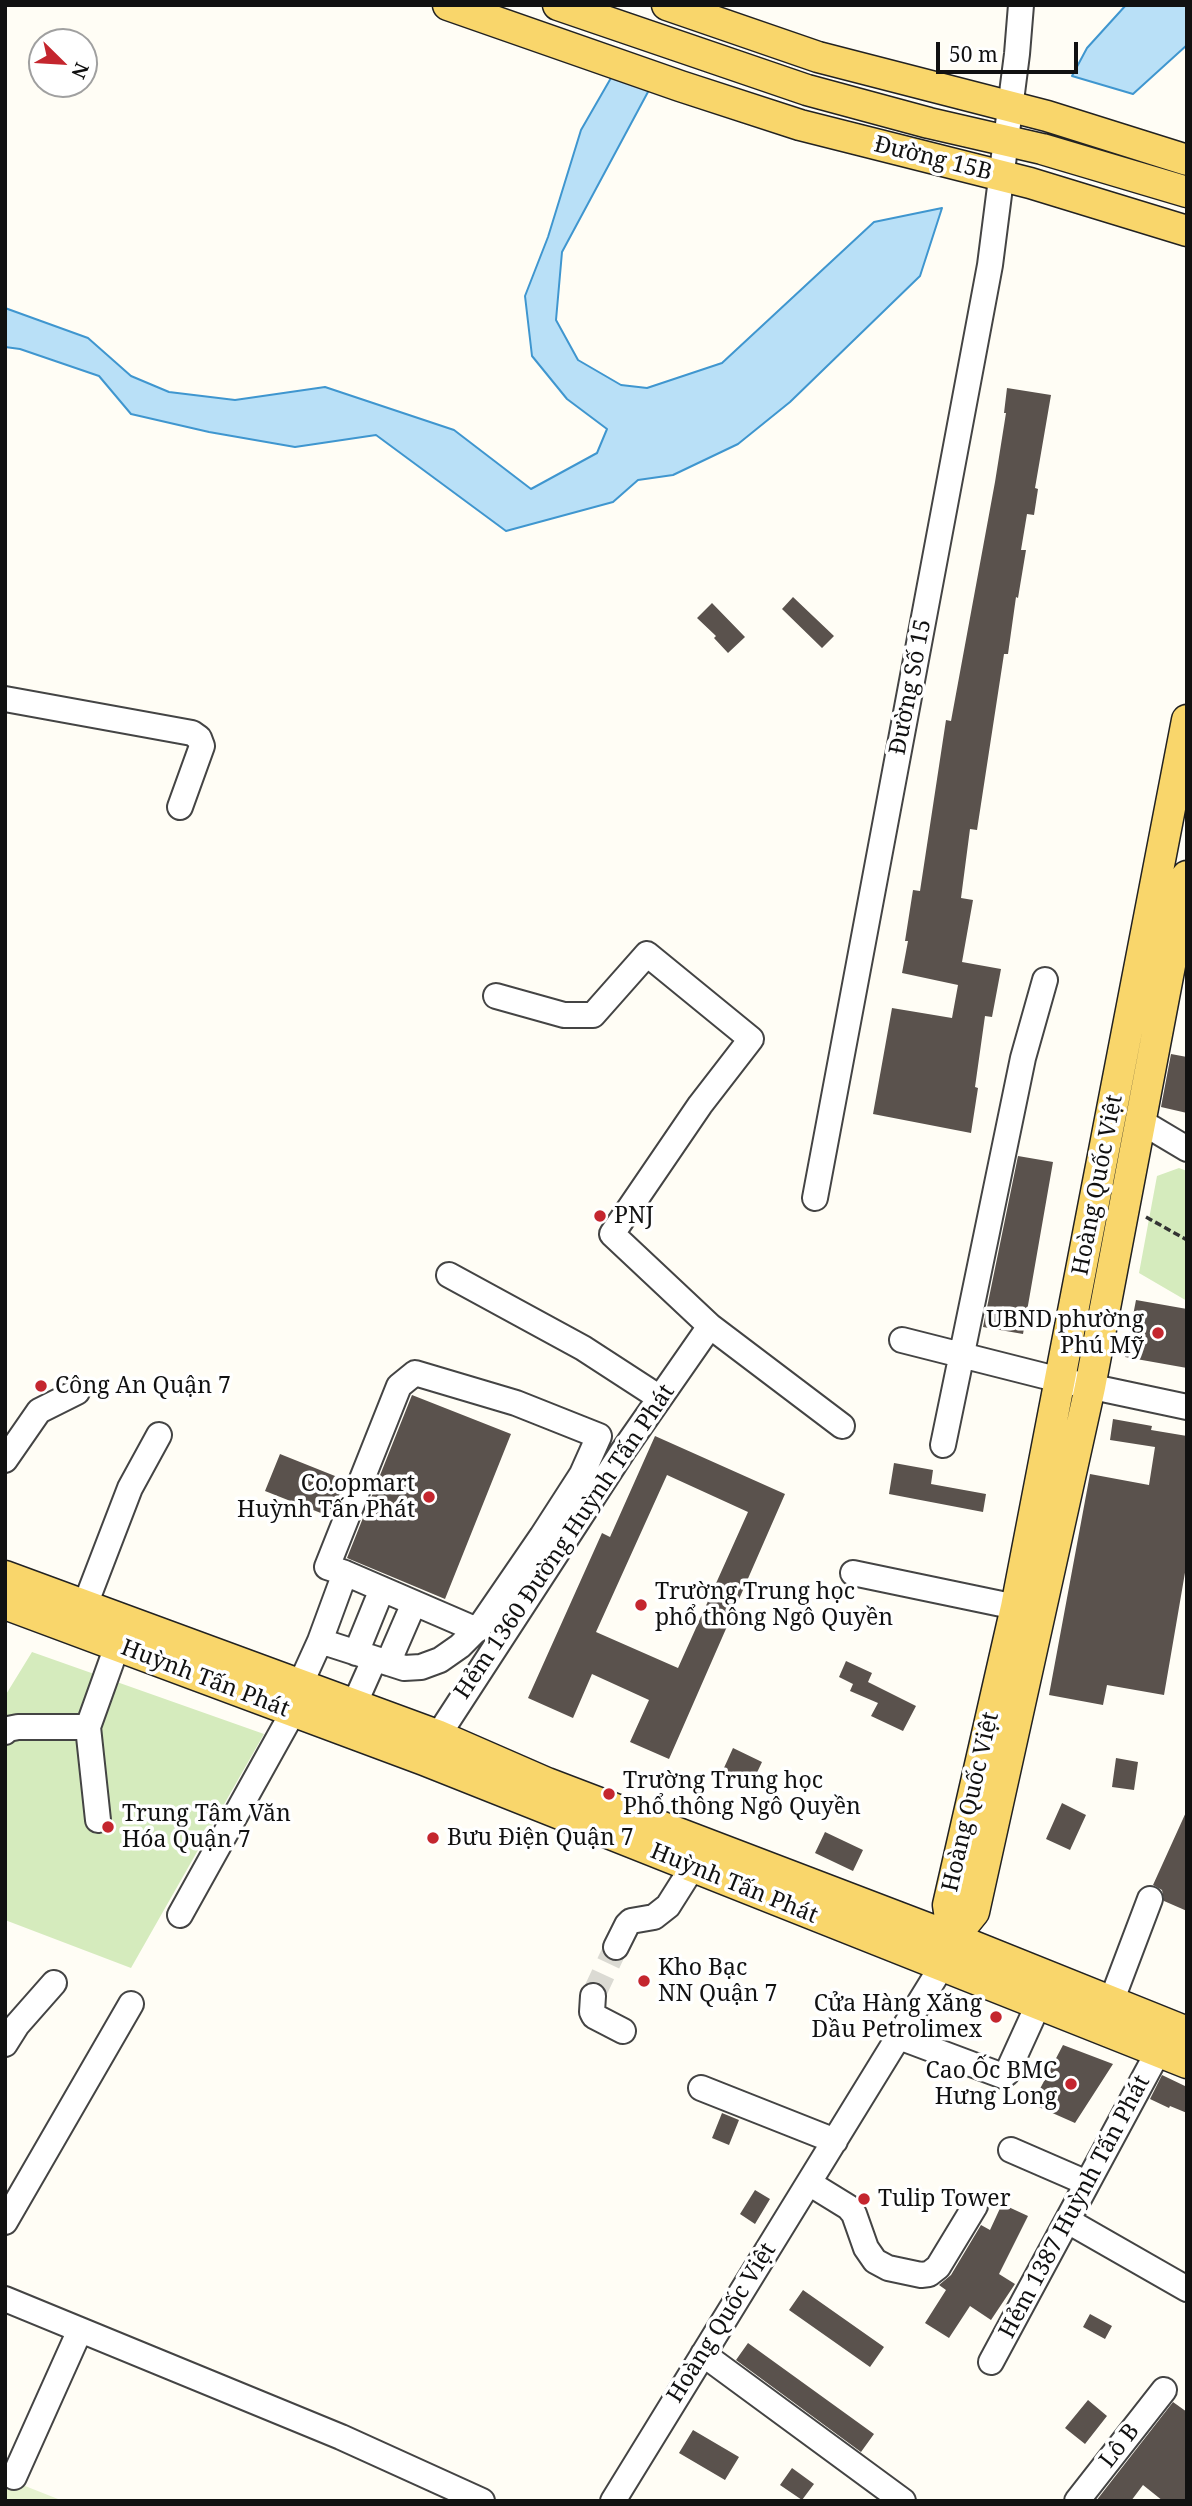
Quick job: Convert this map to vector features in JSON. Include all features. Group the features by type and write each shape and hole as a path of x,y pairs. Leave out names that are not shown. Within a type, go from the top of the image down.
{"main road":[{"name":"Đường 15B","path":"448,5 800,125 1002,175 1187,231"},
{"name":"Đường 15B","path":"558,5 691,52 847,102 1006,140 1187,192"},
{"path":"667,5 818,57 1085,126 1187,160"},
{"name":"Hoàng Quốc Việt","path":"953,1938 947,1905 1016,1607 1187,720"},
{"name":"Hoàng Quốc Việt","path":"953,1938 974,1913 1090,1387 1187,876"},
{"name":"Huỳnh Tấn Phát","path":"5,1576 85,1605 296,1699 354,1705 430,1748 692,1868 1187,2063"},
{"name":"Huỳnh Tấn Phát","path":"5,1604 117,1646 296,1699 430,1748 547,1783 953,1938 1187,2032"},
{"path":"942,1966 953,1938"}],"street":[{"name":"Đường Số 15","path":"816,1198 990,265 1021,5"},
{"path":"5,699 192,733 199,738 202,746 180,807"},
{"path":"496,996 564,1016 593,1015 647,954 751,1039 700,1105 611,1234 710,1326 842,1426"},
{"path":"943,1445 1023,1058 1045,981"},
{"path":"1140,1121 1187,1149"},
{"path":"449,1275 583,1348 660,1398"},
{"name":"Hẻm 1360 Đường Huỳnh Tấn Phát","path":"430,1748 623,1451 710,1326"},
{"path":"902,1340 1060,1380 1187,1407"},
{"path":"477,1630 327,1567 399,1386 415,1373 516,1403 599,1436 623,1451"},
{"path":"5,1460 39,1411 77,1392"},
{"path":"85,1605 130,1488 159,1435"},
{"path":"320,1641 404,1668 421,1667 440,1660 477,1630 582,1474 599,1436"},
{"path":"180,1914 296,1699 345,1573"},
{"path":"852,1573 1016,1607"},
{"path":"373,1659 382,1589"},
{"path":"354,1705 373,1659 414,1603"},
{"path":"98,1820 88,1727 117,1646"},
{"path":"5,1732 18,1727 88,1727"},
{"path":"616,1947 627,1925 654,1917 668,1906 692,1868"},
{"path":"1111,2002 1150,1899"},
{"name":"Hoàng Quốc Việt","path":"613,2501 942,1966"},
{"path":"5,2044 17,2025 54,1983"},
{"path":"593,1996 594,2017 624,2031"},
{"path":"5,2221 131,2004"},
{"path":"899,2037 1003,2076 1007,2073 1038,2005"},
{"name":"Hẻm 1387 Huỳnh Tấn Phát","path":"991,2362 1158,2052"},
{"path":"701,2088 835,2141"},
{"path":"1011,2150 1087,2183"},
{"path":"809,2183 848,2207 854,2214 866,2248 875,2261 920,2275 938,2267 975,2206"},
{"path":"1068,2221 1187,2289"},
{"path":"5,2299 341,2437 482,2501"},
{"path":"14,2477 80,2330"},
{"path":"703,2354 903,2501"},
{"name":"Lô B","path":"1077,2501 1164,2390"}],"path":[{"path":"1124,1205 1187,1240"}],"green space":[{"path":"1179,1168 1187,1171 1187,1301 1139,1273 1157,1176"},
{"name":"Trung Tâm Văn Hóa Quận 7","path":"32,1652 264,1734 131,1968 5,1920 5,1696"},
{"path":"5,2478 63,2501 5,2501"}],"water":[{"path":"1126,5 1187,5 1187,45 1133,94 1072,76 1087,48"},
{"path":"685,23 562,252 556,320 578,360 621,385 647,388 722,363 874,222 942,208 920,276 790,402 738,444 673,475 638,480 613,502 506,531 376,435 295,447 209,432 131,414 99,376 20,349 5,347 5,308 88,338 131,376 169,392 235,400 325,387 454,430 531,489 597,453 607,429 567,399 532,356 525,296 548,237 581,130 615,71"}],"pier":[{"path":"650,5 692,5 689,24 654,91 614,67"}],"building":[{"path":"1007,388 1051,395 1035,488 1038,489 1034,515 1027,514 1021,550 1026,550 1018,598 1016,597 1008,654 1004,654 977,830 970,829 961,898 973,900 962,962 1001,969 992,1017 985,1016 971,1133 873,1114 892,1008 952,1018 958,985 902,973 913,890 920,891 946,720 951,721 995,482 1006,413"},
{"path":"793,597 834,636 822,648 782,609"},
{"path":"712,603 745,637 728,653 714,638 716,636 697,618"},
{"path":"1171,1054 1187,1057 1187,1113 1161,1107"},
{"path":"1018,1156 1053,1162 1023,1334 983,1327"},
{"name":"UBND phường Phú Mỹ","path":"1136,1300 1187,1309 1187,1368 1125,1357"},
{"name":"Co.opmart Huỳnh Tấn Phát","path":"412,1395 511,1434 445,1599 347,1558"},
{"path":"1113,1419 1152,1426 1151,1430 1187,1436 1187,1561 1164,1695 1107,1685 1103,1705 1049,1695 1090,1474 1149,1485 1155,1447 1110,1440"},
{"path":"655,1436 785,1494 669,1759 630,1742 649,1700 592,1674 573,1718 528,1698 602,1533 610,1537","holes":["667,1475 748,1512 678,1668 596,1632"]},
{"path":"280,1454 345,1480 331,1517 265,1491"},
{"path":"894,1463 933,1470 931,1484 986,1494 983,1512 889,1494"},
{"path":"846,1661 872,1673 868,1682 916,1706 903,1731 871,1716 878,1703 850,1691 853,1684 839,1677"},
{"path":"733,1748 762,1762 752,1783 723,1770"},
{"path":"1116,1758 1138,1762 1134,1790 1112,1787"},
{"path":"1062,1803 1086,1815 1070,1850 1046,1839"},
{"path":"1187,1810 1187,1911 1164,1901 1162,1890 1153,1885"},
{"path":"825,1832 863,1850 853,1871 815,1853"},
{"name":"Cao Ốc BMC Hưng Long","path":"1063,2045 1113,2064 1075,2123 1032,2104"},
{"path":"1162,2075 1187,2087 1187,2113 1150,2099"},
{"path":"722,2113 739,2120 729,2145 712,2138"},
{"path":"755,2190 770,2199 755,2224 740,2214"},
{"path":"1002,2204 1028,2216 999,2274 1015,2284 991,2320 970,2306 949,2338 925,2323 946,2290 939,2285 951,2275 981,2225 990,2230"},
{"path":"803,2290 884,2347 870,2367 789,2310"},
{"path":"1090,2314 1112,2326 1105,2339 1083,2327"},
{"path":"748,2343 874,2434 861,2452 736,2360"},
{"path":"1088,2400 1107,2416 1085,2444 1065,2428"},
{"path":"1173,2402 1187,2412 1187,2501 1163,2501 1143,2485 1131,2501 1096,2501"},
{"path":"693,2430 739,2457 725,2480 679,2453"},
{"path":"792,2468 814,2484 802,2500 780,2485"}],"tunnel":[{"path":"593,1996 616,1947"}],"place":[{"name":"PNJ","path":"600,1216"},
{"name":"UBND phường Phú Mỹ","path":"1158,1333"},
{"name":"Công An Quận 7","path":"41,1386"},
{"name":"Co.opmart Huỳnh Tấn Phát","path":"429,1497"},
{"name":"Trường Trung học phổ thông Ngô Quyền","path":"641,1605"},
{"name":"Trường Trung học Phổ thông Ngô Quyền","path":"609,1794"},
{"name":"Trung Tâm Văn Hóa Quận 7","path":"108,1827"},
{"name":"Bưu Điện Quận 7","path":"433,1838"},
{"name":"Kho Bạc NN Quận 7","path":"644,1981"},
{"name":"Cửa Hàng Xăng Dầu Petrolimex","path":"996,2017"},
{"name":"Cao Ốc BMC Hưng Long","path":"1071,2084"},
{"name":"Tulip Tower","path":"864,2199"}]}
